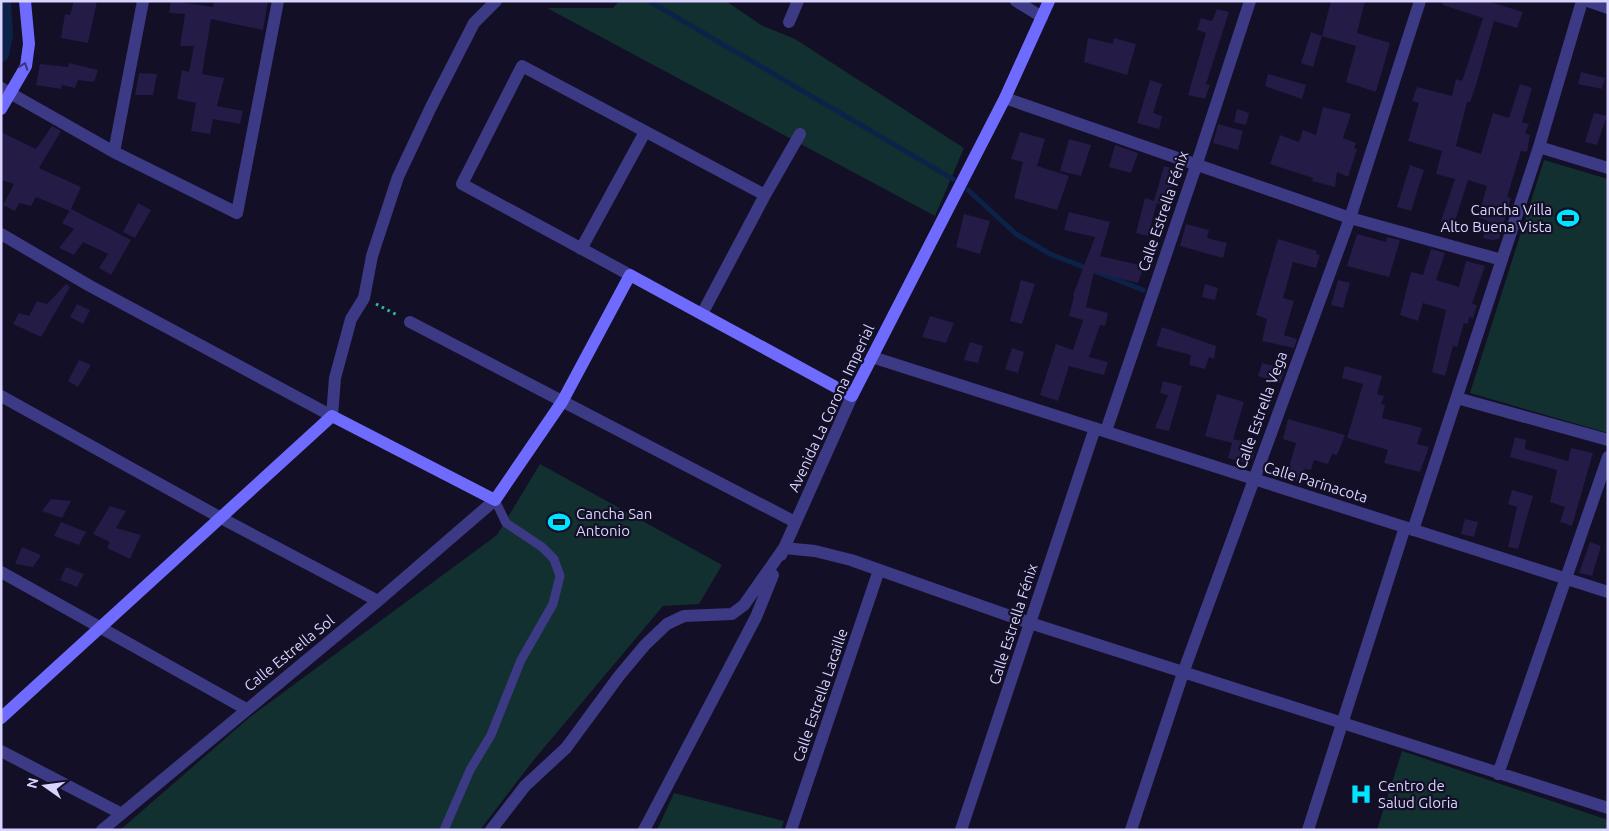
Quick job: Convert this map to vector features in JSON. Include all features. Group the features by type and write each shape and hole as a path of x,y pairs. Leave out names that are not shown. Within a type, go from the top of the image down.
{"street":[{"path":"1,109 6,91 26,66 29,44 25,1"},
{"path":"114,152 143,1"},
{"path":"6,91 114,152 237,213 278,1"},
{"path":"1,718 332,416 335,378 351,319 364,298 372,256 398,177 474,23 496,1"},
{"path":"789,22 798,1"},
{"path":"1016,1 1042,17"},
{"name":"Avenida La Corona Imperial","path":"644,830 756,617 795,522 852,396 1005,98 1050,1"},
{"name":"Calle Estrella Fénix","path":"961,830 1030,623 1197,163 1250,1"},
{"name":"Calle Estrella Vega","path":"1131,830 1183,673 1350,218 1420,1"},
{"path":"1308,830 1409,528 1458,398 1539,147 1582,1"},
{"path":"1588,1 1608,8"},
{"path":"765,195 522,66 462,184 852,396"},
{"path":"1005,98 1197,163 1350,218 1502,260"},
{"path":"581,249 645,132"},
{"path":"702,314 765,195 800,134"},
{"path":"1539,147 1608,168"},
{"path":"1,234 90,286 332,416 495,500 562,402 630,275"},
{"path":"410,322 795,522"},
{"name":"Calle Parinacota","path":"872,357 1608,592"},
{"path":"1,396 221,518 378,601"},
{"path":"1458,398 1608,440"},
{"path":"1498,774 1608,458"},
{"name":"Calle Estrella Sol","path":"102,830 120,813 378,601 495,500"},
{"path":"491,830 525,786 566,748 619,676 645,645 667,624 684,616 732,614 744,605 784,548 815,551 879,570 1030,623 1183,673 1608,808"},
{"name":"Calle Estrella Lacaille","path":"791,830 879,570"},
{"path":"1,572 246,709"},
{"path":"1,751 120,813"}],"lane":[{"path":"444,830 470,770 491,735 521,660 553,604 560,576 554,559 542,547 506,523 495,500"}],"path":[{"path":"364,298 410,322"}],"green space":[{"path":"619,1 726,1 761,25 795,39 964,148 935,216 547,8 613,8"},
{"path":"1544,160 1608,179 1608,433 1470,393"},
{"path":"540,464 722,565 699,604 663,606 532,762 480,830 120,830 250,717 497,535"},
{"path":"1402,751 1608,820 1608,830 1377,830"},
{"path":"674,793 784,821 781,830 657,830"}],"building":[{"path":"74,1 97,1 88,43 61,38 65,14 70,15"},
{"path":"171,1 213,7 214,1 268,1 263,30 211,19 202,74 224,78 217,106 243,111 240,124 213,119 210,134 191,131 196,103 177,99 182,70 189,72 194,46 180,46 185,14 169,13"},
{"path":"1331,1 1365,1 1357,33 1390,43 1376,92 1346,82 1356,46 1322,36"},
{"path":"1443,1 1487,1 1523,12 1517,28 1494,21 1476,85 1470,102 1467,102 1456,146 1481,154 1493,113 1509,118 1520,84 1532,88 1522,122 1529,124 1525,133 1530,135 1527,152 1521,151 1507,197 1511,198 1499,239 1483,238 1488,221 1478,217 1487,186 1468,180 1454,224 1441,221 1455,179 1436,174 1442,151 1408,141 1419,103 1412,101 1417,87 1452,96 1456,79 1462,81 1483,18 1443,5"},
{"path":"1217,9 1229,12 1206,84 1210,85 1205,99 1188,95 1206,33 1197,30 1201,18 1212,21"},
{"path":"1311,32 1322,36 1313,67 1301,63"},
{"path":"1088,38 1113,44 1114,38 1136,44 1127,75 1084,62"},
{"path":"69,63 98,70 94,82 78,80 75,88 62,85 61,89 36,85 40,64 68,67"},
{"path":"1581,72 1605,78 1602,89 1578,84"},
{"path":"139,73 157,74 153,95 135,95"},
{"path":"1268,74 1306,85 1302,99 1265,86"},
{"path":"1150,80 1162,84 1153,113 1162,116 1159,129 1137,123"},
{"path":"1323,107 1351,114 1343,138 1356,143 1354,148 1357,149 1348,177 1337,172 1335,187 1312,181 1313,178 1270,164 1280,135 1299,142 1303,130 1316,135"},
{"path":"1237,109 1249,113 1246,125 1234,122"},
{"path":"1594,113 1607,116 1597,145 1585,142"},
{"path":"1218,124 1243,131 1238,150 1213,143"},
{"path":"52,126 61,131 39,168 81,187 70,211 36,197 31,206 19,203 15,211 3,205 14,184 1,180 1,132 36,149"},
{"path":"1020,132 1045,139 1037,166 1069,176 1057,210 1014,198 1023,162 1011,159"},
{"path":"1069,139 1091,145 1081,176 1060,171"},
{"path":"1115,145 1138,153 1131,173 1109,167"},
{"path":"1410,165 1424,170 1411,211 1397,207"},
{"path":"1164,166 1178,170 1166,205 1157,203 1148,236 1136,233 1145,198 1154,201"},
{"path":"138,203 151,210 135,238 123,232"},
{"path":"71,209 131,240 111,275 99,268 108,254 83,242 74,255 59,248 74,229 62,223"},
{"path":"1069,212 1110,222 1100,256 1144,266 1138,283 1094,272 1086,307 1108,313 1105,326 1100,325 1089,357 1108,362 1104,375 1069,366 1058,401 1040,395 1056,344 1073,350 1083,320 1069,316 1073,295 1095,237 1064,230"},
{"path":"964,214 990,221 980,254 956,247"},
{"path":"1186,224 1209,230 1207,238 1227,243 1223,258 1180,246"},
{"path":"1357,234 1386,242 1387,237 1400,240 1389,277 1347,266"},
{"path":"1278,239 1317,251 1316,254 1320,255 1316,268 1293,262 1283,298 1294,301 1284,335 1297,339 1294,348 1262,341 1267,319 1256,315"},
{"path":"1431,249 1445,253 1436,280 1459,287 1466,261 1485,266 1472,304 1477,305 1473,318 1469,317 1468,324 1464,323 1457,347 1453,346 1445,376 1432,372 1446,310 1423,303 1418,321 1400,315 1411,272 1423,275"},
{"path":"1021,280 1035,284 1022,324 1010,321"},
{"path":"1338,280 1350,283 1343,308 1331,305"},
{"path":"66,284 70,287 41,337 13,324 19,313 29,316 37,301 47,304"},
{"path":"1205,284 1218,288 1215,300 1202,297"},
{"path":"77,304 90,310 83,324 70,317"},
{"path":"930,316 954,323 946,343 922,337"},
{"path":"1162,327 1216,346 1214,359 1209,357 1205,369 1189,365 1191,355 1156,346"},
{"path":"970,342 983,346 978,363 964,360"},
{"path":"1012,348 1024,352 1018,373 1005,369"},
{"path":"79,360 91,365 78,387 68,381"},
{"path":"1262,363 1285,369 1280,383 1258,376"},
{"path":"1345,366 1382,376 1377,394 1384,396 1381,404 1385,405 1382,418 1422,428 1417,444 1429,447 1420,472 1384,463 1388,450 1347,438 1363,384 1342,378"},
{"path":"1163,381 1182,386 1169,431 1155,428 1168,395 1160,393"},
{"path":"1217,394 1244,402 1233,439 1256,445 1253,459 1246,463 1228,458 1232,443 1205,436"},
{"path":"1288,419 1345,435 1337,455 1332,454 1328,464 1314,460 1311,470 1304,469 1300,482 1286,478 1296,443 1283,439"},
{"path":"1515,437 1526,440 1525,449 1568,461 1571,448 1593,453 1572,526 1560,522 1565,507 1550,502 1557,470 1510,457"},
{"path":"1512,490 1533,496 1518,549 1508,547 1517,507 1508,504"},
{"path":"51,499 71,501 62,518 42,511"},
{"path":"110,506 126,511 116,528 141,535 130,559 107,548 110,542 93,534"},
{"path":"1465,519 1478,522 1474,537 1461,534"},
{"path":"61,522 86,532 79,545 54,536"},
{"path":"1590,542 1601,546 1592,576 1579,573"},
{"path":"22,547 41,555 33,567 15,564"},
{"path":"66,567 84,574 77,587 60,580"}],"waterway":[{"path":"1,54 5,36 3,1"},
{"path":"649,1 953,179"},
{"path":"968,190 1016,234 1050,254 1143,290"}],"place":[{"name":"Cancha Villa Alto Buena Vista","path":"1568,218"},
{"name":"Cancha San Antonio","path":"559,522"},
{"name":"Centro de Salud Gloria","path":"1361,794"}]}
